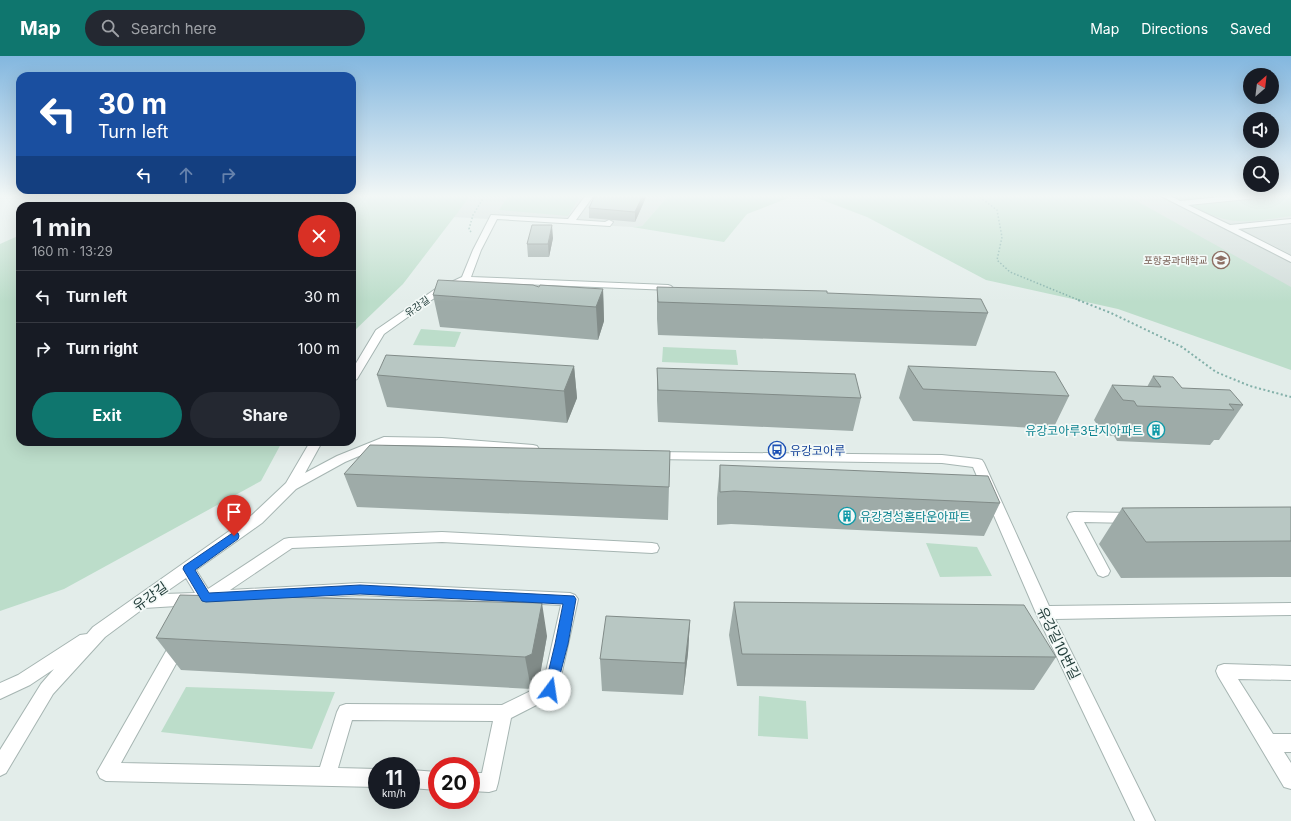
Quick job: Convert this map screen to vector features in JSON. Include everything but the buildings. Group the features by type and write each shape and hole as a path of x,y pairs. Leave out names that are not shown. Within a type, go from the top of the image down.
{"street":[{"path":"487,231 466,279 668,288"},
{"path":"1234,231 1291,259"},
{"name":"유강길","path":"356,372 380,332 437,292 466,279"},
{"path":"291,486 341,459 384,441 442,442 545,450"},
{"name":"유강길","path":"0,767 47,689 99,632 257,519 291,486 314,446"},
{"name":"유강길10번길","path":"639,456 935,459 978,463 1044,612 1145,821"},
{"path":"1103,571 1074,517 1144,518"},
{"path":"368,778 106,772 206,598 289,543 442,537 652,548"},
{"path":"188,569 206,598"},
{"path":"141,602 360,589 570,599 562,644 550,690 503,713 346,712 326,776"},
{"path":"1044,612 1291,609"},
{"path":"0,691 24,680 99,632"},
{"path":"1291,673 1224,671 1291,780"},
{"path":"480,782 489,783 503,713"},
{"path":"1269,743 1291,743"}],"path":[{"path":"470,231 480,244"},
{"path":"1001,231 1002,237 997,260 1010,272 1111,314 1182,347 1216,372 1250,386 1291,397"}],"shaded area":[{"path":"1089,231 1291,231 1291,324"}],"green space":[{"path":"356,231 444,231 403,284 356,329"},
{"path":"655,231 733,231 724,242"},
{"path":"893,231 1190,231 1291,287 1291,370 1118,309 986,280"},
{"path":"16,237 16,446 280,446 261,481 64,589 0,611 0,244"},
{"path":"421,329 461,332 455,347 413,345"},
{"path":"663,347 736,350 738,365 662,362"},
{"path":"926,543 977,547 992,576 940,577"},
{"path":"186,687 335,692 312,749 161,732"},
{"path":"759,696 806,701 808,739 758,736"}],"place":[{"name":"포항공과대학교","path":"1221,260"},
{"name":"유강코아루3단지아파트","path":"1156,430"},
{"name":"유강코아루","path":"777,450"},
{"name":"유강경성홈타운아파트","path":"847,516"}],"route":[{"path":"234,536 188,569 206,598 360,589 570,599 562,644 550,690"}]}
